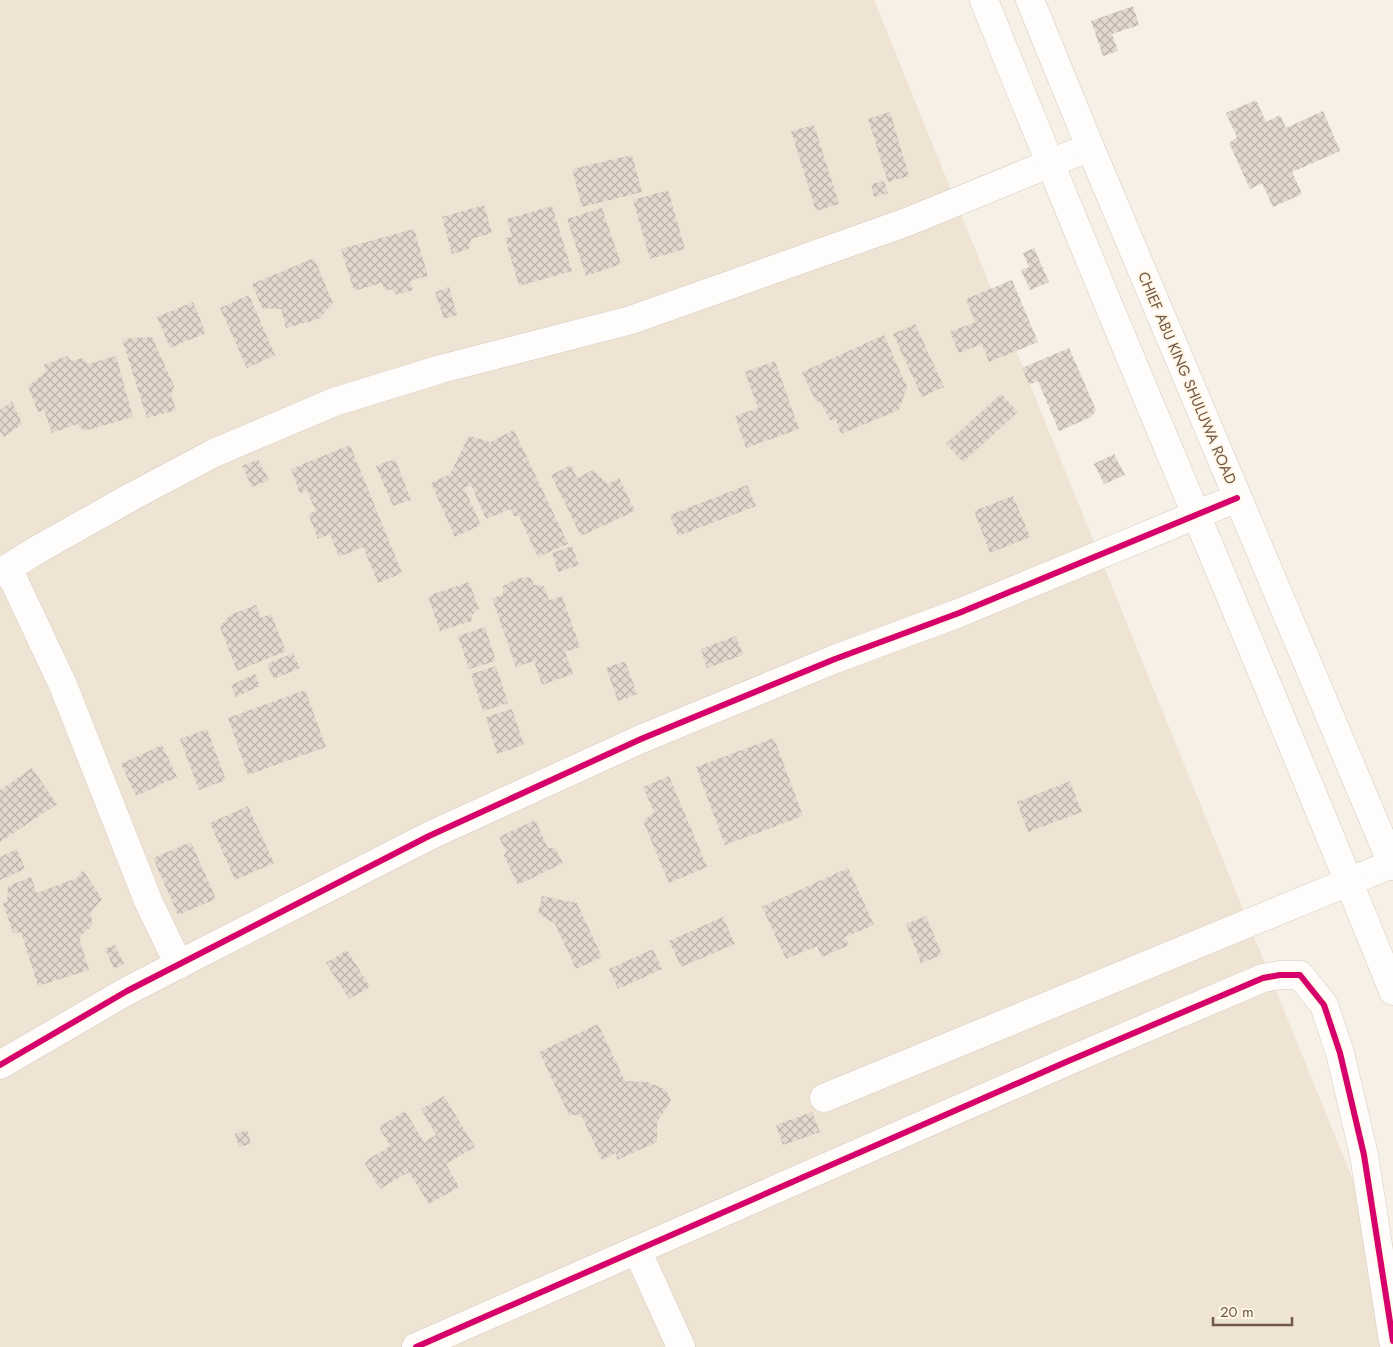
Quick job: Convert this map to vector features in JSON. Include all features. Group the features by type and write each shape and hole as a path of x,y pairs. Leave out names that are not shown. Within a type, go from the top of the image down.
{"street":[{"path":"984,0 1049,163 1198,515 1393,991"},
{"name":"CHIEF ABU KING SHULUWA ROAD","path":"1030,0 1237,498 1393,865"},
{"path":"179,965 149,903 63,685 4,570 131,497 214,453 334,402 441,369 631,320 907,222 1090,147"},
{"path":"0,1065 127,991 429,836 641,740 835,659 958,613 1237,498"},
{"path":"824,1098 1349,881 1393,865"},
{"path":"416,1347 1066,1062 1263,978 1280,975 1300,975 1324,1005 1340,1053 1364,1155 1393,1341"},
{"path":"637,1250 681,1347"}],"shaded area":[{"path":"0,0 874,0 1393,1279 1393,1347 0,1347"}],"building":[{"path":"1133,6 1139,25 1112,34 1118,51 1103,56 1091,21"},
{"path":"1256,100 1266,122 1280,115 1286,128 1323,111 1340,151 1292,172 1302,194 1273,207 1262,183 1250,189 1229,143 1237,137 1226,113"},
{"path":"890,112 909,176 888,182 868,119"},
{"path":"814,125 839,204 816,211 791,131"},
{"path":"632,155 642,192 582,207 572,169"},
{"path":"884,181 888,193 874,197 871,184"},
{"path":"668,190 685,249 650,259 633,200"},
{"path":"484,205 492,233 471,239 469,249 452,254 442,217"},
{"path":"552,206 572,271 519,286 505,238 512,237 507,219"},
{"path":"602,208 621,264 586,276 567,219"},
{"path":"414,229 428,276 410,281 413,290 396,295 392,289 385,291 382,283 354,291 341,249"},
{"path":"1034,248 1049,282 1030,290 1021,270 1029,267 1023,253"},
{"path":"314,258 333,303 319,319 286,328 281,309 262,308 252,284"},
{"path":"1012,280 1038,342 989,362 982,344 959,353 950,332 975,322 966,299"},
{"path":"449,287 457,315 444,319 435,292"},
{"path":"249,295 275,355 247,368 220,308"},
{"path":"193,302 206,333 170,348 157,317"},
{"path":"915,324 944,387 922,397 893,334"},
{"path":"884,335 907,387 899,410 841,434 836,420 830,420 820,401 816,402 802,372"},
{"path":"152,337 174,386 171,395 176,410 147,418 122,339"},
{"path":"1069,348 1096,410 1091,417 1059,431 1038,381 1029,385 1022,368"},
{"path":"67,356 71,361 83,358 88,364 116,356 133,417 84,431 77,424 52,433 44,410 38,412 28,386 46,372 44,365"},
{"path":"775,361 799,429 746,448 735,416 758,408 745,372"},
{"path":"1001,394 1018,412 963,462 946,444"},
{"path":"12,401 22,424 4,437 0,432 0,410"},
{"path":"514,430 568,544 538,557 519,516 514,516 511,509 486,519 471,485 464,488 481,525 455,537 431,483 450,474 469,436 490,442"},
{"path":"350,445 402,573 378,583 363,547 339,557 330,534 318,539 308,514 316,511 307,491 300,493 291,469"},
{"path":"1114,454 1125,475 1104,484 1094,464"},
{"path":"258,459 269,480 252,487 242,466"},
{"path":"395,459 411,500 393,506 376,466"},
{"path":"571,465 577,478 593,470 608,484 619,478 635,511 581,536 551,475"},
{"path":"747,485 756,506 678,536 670,515"},
{"path":"1013,496 1030,537 990,553 974,511"},
{"path":"572,546 579,565 558,572 552,553"},
{"path":"530,577 534,585 543,585 549,600 562,596 580,647 565,652 573,674 542,685 534,661 516,667 492,598 503,595 503,586 516,579"},
{"path":"469,582 479,609 472,615 471,621 440,631 428,596"},
{"path":"256,605 261,618 271,614 286,651 237,671 220,627 230,615"},
{"path":"485,627 496,661 469,669 458,636"},
{"path":"736,636 743,655 707,668 701,649"},
{"path":"293,653 300,668 274,679 267,664"},
{"path":"625,661 637,694 618,701 606,668"},
{"path":"496,666 508,703 483,711 471,674"},
{"path":"255,674 260,686 236,697 231,685"},
{"path":"305,690 326,747 248,775 228,718"},
{"path":"512,709 524,745 497,754 486,717"},
{"path":"207,729 226,780 199,790 180,739"},
{"path":"774,738 803,816 725,845 696,767"},
{"path":"162,745 177,777 136,796 121,764"},
{"path":"32,768 57,804 0,842 0,790"},
{"path":"669,776 707,867 669,883 643,821 654,812 643,787"},
{"path":"1070,781 1082,812 1028,832 1017,802"},
{"path":"248,806 274,863 235,880 210,823"},
{"path":"535,820 548,848 555,848 563,863 518,885 504,856 506,851 499,837"},
{"path":"191,842 216,899 178,915 153,858"},
{"path":"17,849 25,869 0,880 0,857"},
{"path":"848,868 874,925 845,937 849,945 822,957 817,946 786,959 762,907"},
{"path":"83,870 102,899 91,912 92,926 79,937 89,970 38,986 21,932 13,933 3,903 7,902 8,886 31,877 37,893 77,878"},
{"path":"542,896 577,903 602,957 576,969 555,924 538,913"},
{"path":"926,916 942,955 921,963 906,924"},
{"path":"723,917 735,944 681,967 669,941"},
{"path":"115,945 124,964 114,969 105,949"},
{"path":"653,949 662,969 618,989 609,969"},
{"path":"347,950 370,987 349,999 326,963"},
{"path":"598,1024 625,1081 648,1082 666,1090 671,1101 657,1122 657,1142 617,1160 616,1153 602,1160 581,1115 569,1115 539,1052"},
{"path":"444,1096 475,1147 446,1164 459,1187 429,1204 409,1172 380,1189 364,1162 390,1146 379,1127 405,1111 424,1142 436,1135 421,1109"},
{"path":"812,1112 820,1132 783,1145 776,1125"},
{"path":"247,1130 251,1144 239,1147 235,1134"}],"cycle path":[{"path":"0,1065 127,991 429,836 641,739 835,659 959,613 1237,498"},
{"path":"416,1347 1066,1062 1263,978 1280,975 1300,975 1324,1005 1340,1053 1364,1155 1393,1341"}]}
